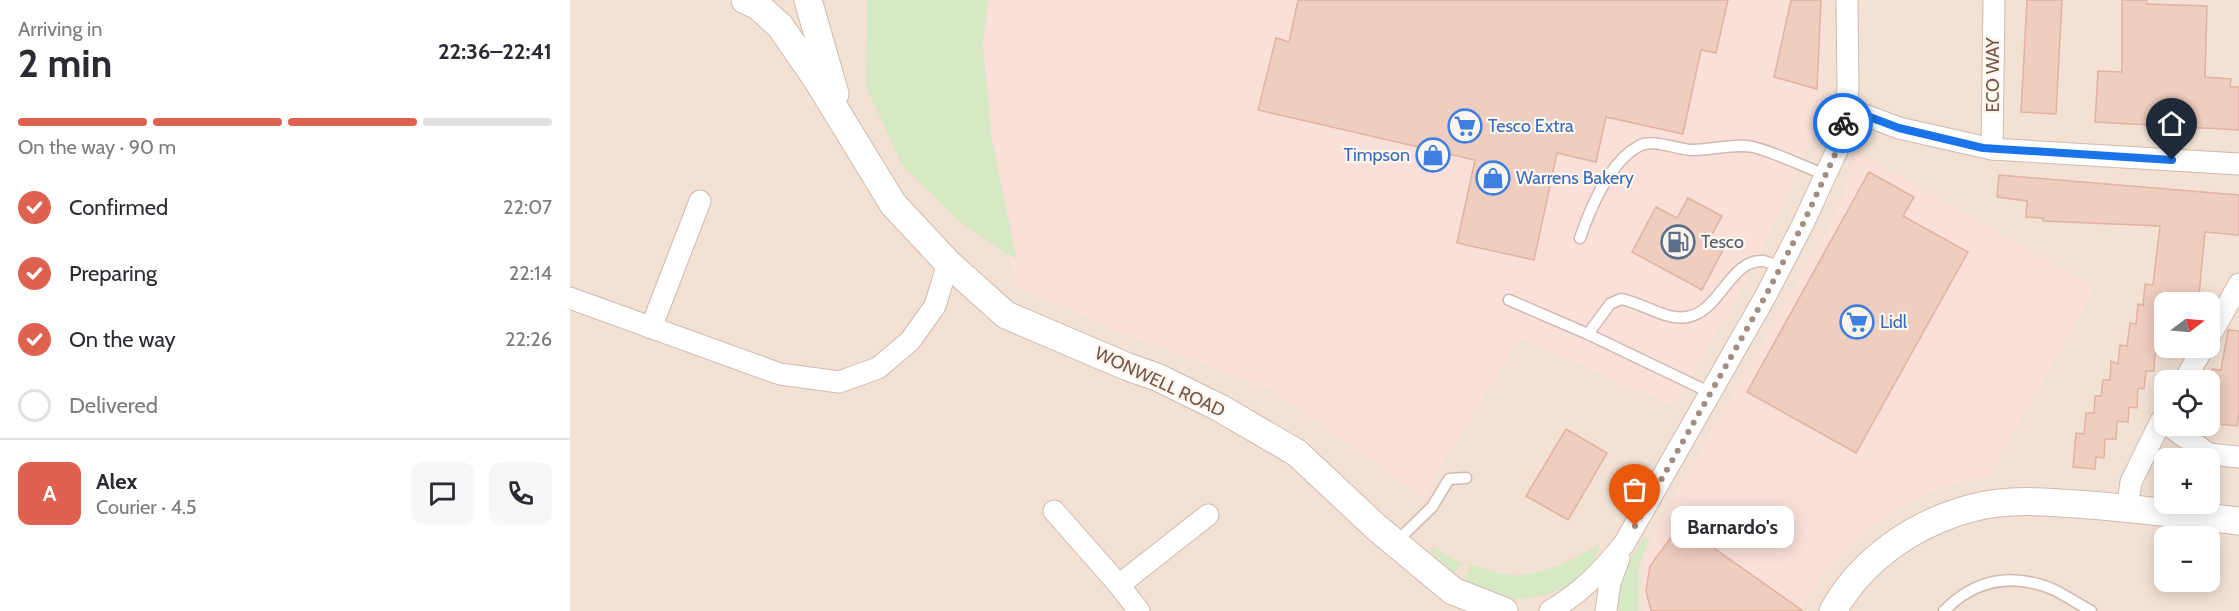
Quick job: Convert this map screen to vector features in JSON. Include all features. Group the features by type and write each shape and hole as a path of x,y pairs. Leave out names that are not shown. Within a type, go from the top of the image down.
{"street":[{"name":"WONWELL ROAD","path":"745,0 758,6 780,26 816,78 893,204 948,263 1006,315 1156,377 1220,408 1297,453 1386,535 1453,591 1504,611"},
{"name":"WONWELL ROAD","path":"808,0 845,127"},
{"path":"1550,611 1572,598 1599,574 1624,543 1802,226 1838,148 1846,108 1848,89 1847,0"},
{"name":"ECO WAY","path":"1992,149 1994,0"},
{"path":"1846,108 1899,128 1992,149 2239,164"},
{"path":"651,328 700,201"},
{"path":"570,298 780,374 838,382 878,368 910,341 935,306 948,263"},
{"path":"2220,318 2239,284"},
{"path":"2127,508 2131,482 2157,436"},
{"path":"2185,436 2209,454 2239,457"},
{"path":"1833,611 1840,598 1864,569 1889,547 1933,521 1974,508 2035,501 2127,508 2239,521"},
{"path":"1054,511 1139,611"},
{"path":"1119,585 1208,515"},
{"path":"1606,611 1610,583 1624,543"}],"lane":[{"path":"1580,238 1589,212 1604,183 1626,156 1638,146 1648,143 1692,150 1750,146 1826,175"},
{"path":"1588,334 1610,304 1621,299 1650,307 1667,316 1688,318 1720,296 1738,269 1762,261 1780,267"},
{"path":"1509,300 1588,334 1709,392"},
{"path":"1386,535 1432,507 1449,479 1466,478"},
{"path":"1944,611 1957,597 1984,584 2014,579 2051,588 2091,611"}],"shaded area":[{"path":"570,0 2239,0 2239,611 570,611"},
{"path":"987,0 1826,0 1820,124 1746,281 1673,406 1524,339 1518,341 1422,496 1273,390 1117,331 1016,285 978,127"},
{"path":"1856,151 2095,288 1989,475 1939,488 1904,505 1875,524 1832,563 1799,611 1645,611 1643,585 1648,554 1667,509 1821,241 1842,200"}],"green space":[{"path":"867,0 988,0 983,44 992,139 1017,260 960,222 902,165 866,87"},
{"path":"1644,536 1649,539 1639,566 1639,611 1618,611 1617,591 1620,581"},
{"path":"1600,544 1596,556 1582,575 1562,589 1551,593 1521,599 1507,599 1490,594 1465,580 1471,564 1509,575 1522,575 1563,564"},
{"path":"1433,547 1462,564 1454,573 1431,552"}],"building":[{"name":"Tesco Extra","path":"1298,0 1728,0 1716,53 1701,50 1683,134 1606,117 1596,162 1557,153 1534,260 1457,243 1475,160 1258,110 1276,38 1289,42"},
{"path":"1791,0 1821,0 1817,89 1774,77"},
{"path":"2027,0 2062,0 2056,114 2021,112"},
{"path":"2122,0 2147,0 2147,4 2207,6 2205,77 2231,79 2230,87 2239,87 2239,130 2095,122 2098,71 2122,72"},
{"name":"Lidl","path":"1869,172 1914,197 1903,216 1968,252 1856,453 1747,392"},
{"path":"1999,175 2239,195 2239,235 2205,232 2199,292 2154,292 2154,371 2146,371 2144,389 2138,388 2137,408 2129,407 2128,422 2117,421 2116,439 2105,439 2104,458 2096,457 2095,469 2073,467 2076,433 2084,434 2086,413 2094,413 2095,396 2101,396 2103,380 2110,380 2111,361 2118,364 2120,345 2127,346 2130,323 2136,324 2138,304 2143,305 2145,284 2153,285 2160,226 2043,221 2043,218 2026,217 2027,201 1997,197"},
{"name":"Tesco","path":"1688,198 1722,216 1710,238 1725,246 1702,290 1632,252 1656,207 1677,218"},
{"path":"2228,330 2239,331 2237,426 2220,424 2220,370 2212,370 2212,369 2221,370"},
{"path":"1566,429 1607,453 1568,520 1526,496"},
{"path":"1680,525 1803,611 1651,611 1646,591 1650,566"}],"way so far":[{"path":"1635,526 1709,392 1765,297 1802,226 1838,148 1843,123"}],"place":[{"name":"Tesco Extra","path":"1465,126"},
{"name":"Timpson","path":"1433,155"},
{"name":"Warrens Bakery","path":"1493,178"},
{"name":"Tesco","path":"1678,242"},
{"name":"Lidl","path":"1857,322"},
{"name":"Barnardo's","path":"1635,526"}],"route":[{"path":"1843,123 1846,108 1899,128 1983,148 2172,160"}]}
